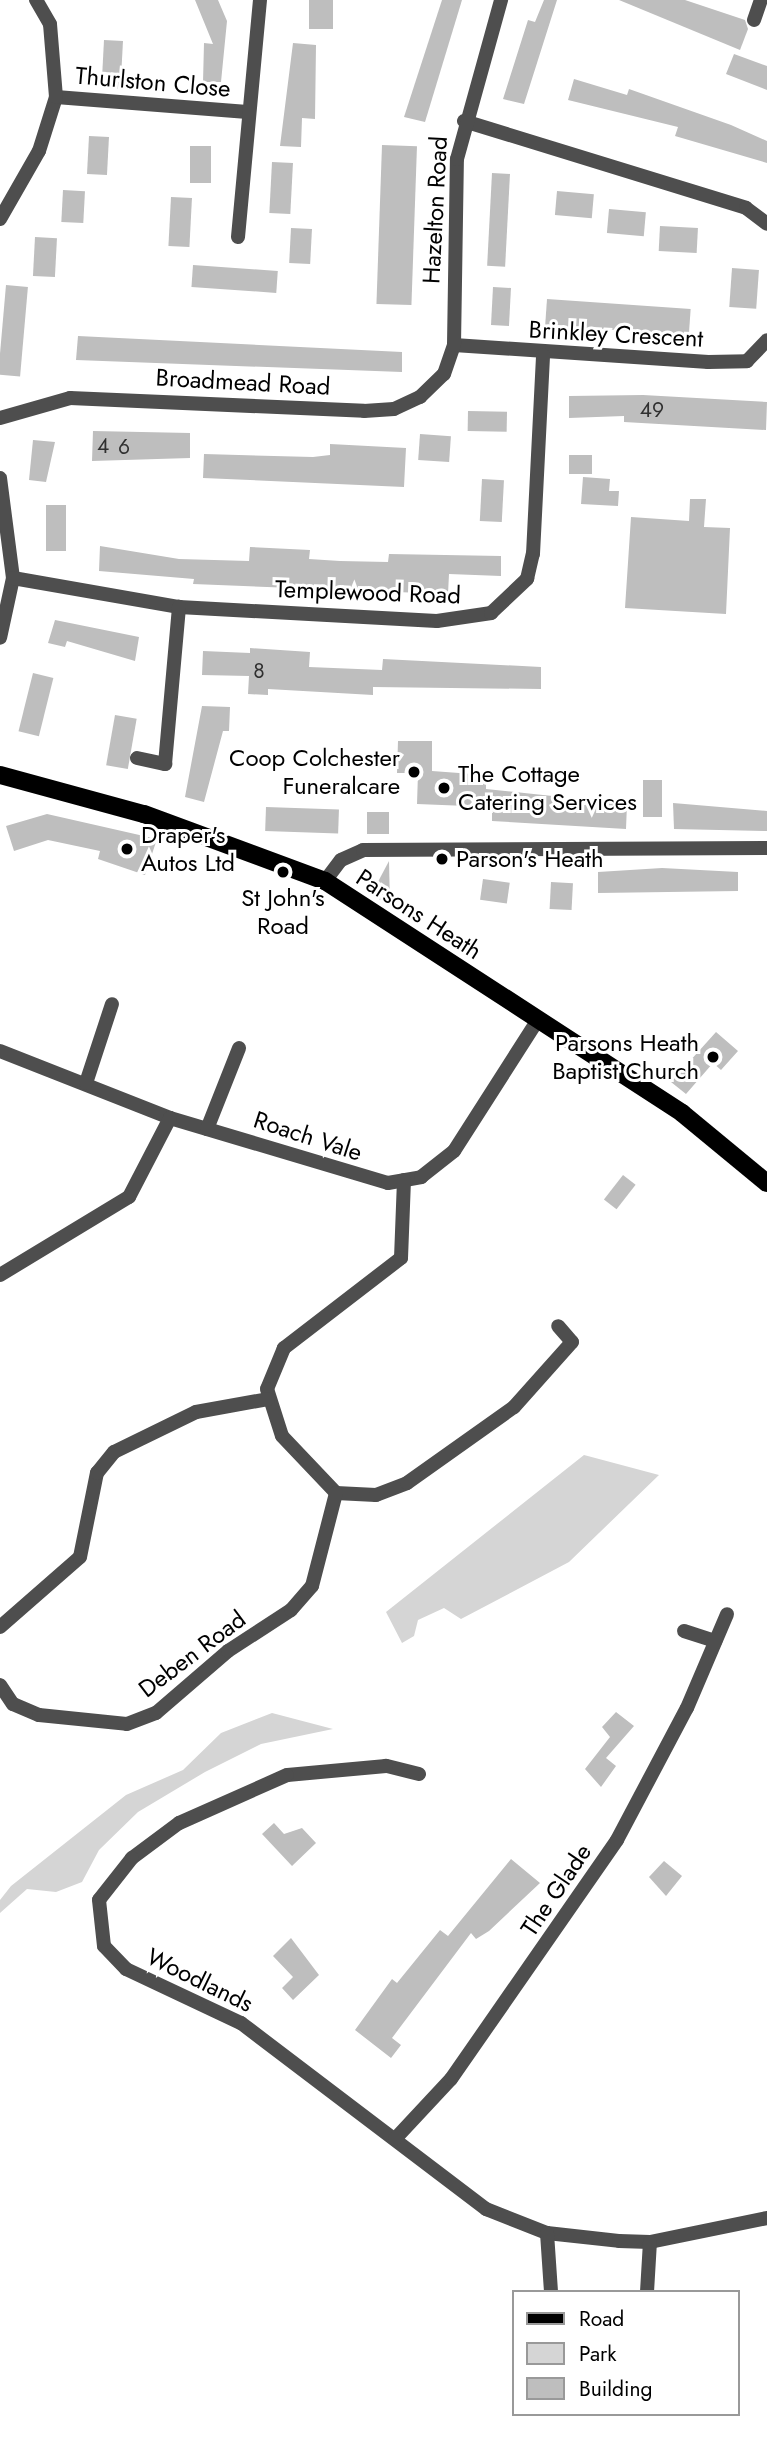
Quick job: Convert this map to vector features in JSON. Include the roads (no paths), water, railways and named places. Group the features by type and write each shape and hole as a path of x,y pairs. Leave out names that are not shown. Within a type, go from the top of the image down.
{"main road":[{"name":"Parsons Heath","path":"0,775 144,814 325,881 682,1113 767,1183"}],"street":[{"path":"0,219 39,151 56,97 50,24 36,0"},
{"name":"Thurlston Close","path":"238,237 247,112 260,0"},
{"name":"Hazelton Road","path":"454,345 456,172 464,121 500,0"},
{"path":"754,20 761,0"},
{"name":"Thurlston Close","path":"56,97 247,112"},
{"path":"464,121 746,208 767,224"},
{"name":"Brinkley Crescent","path":"454,345 543,355 747,360 767,340"},
{"name":"Broadmead Road","path":"0,418 70,398 394,410 444,374 454,345"},
{"name":"Templewood Road","path":"13,578 179,607 437,621 465,620 502,605 527,579 533,554 543,355"},
{"path":"0,478 13,578 0,638"},
{"path":"137,758 165,764 179,607"},
{"path":"325,881 341,860 363,850 767,848"},
{"path":"86,1083 112,1004"},
{"name":"Roach Vale","path":"0,1051 170,1118 353,1176 404,1180 421,1177 454,1152 537,1021"},
{"path":"207,1129 239,1048"},
{"path":"0,1275 129,1197 170,1118"},
{"path":"404,1180 401,1258 284,1348 273,1366 268,1399 282,1436 336,1493 376,1494 407,1483 514,1407 572,1342 558,1326"},
{"path":"0,1627 79,1556 97,1473 114,1452 196,1412 268,1399"},
{"name":"Deben Road","path":"0,1685 13,1704 39,1715 127,1724 156,1713 228,1651 291,1610 313,1586 336,1493"},
{"name":"The Glade","path":"395,2139 451,2079 617,1839 727,1614"},
{"path":"684,1631 715,1641"},
{"name":"Woodlands","path":"419,1774 355,1766 287,1775 240,1793 179,1822 132,1858 99,1900 97,1922 104,1947 126,1969 241,2023 395,2139 471,2202 547,2233 650,2242 767,2218"},
{"path":"547,2233 551,2290"},
{"path":"647,2290 650,2242"}],"place":[{"name":"Coop Colchester Funeralcare","path":"414,772"},
{"name":"The Cottage Catering Services","path":"444,788"},
{"name":"Draper's Autos Ltd","path":"127,849"},
{"name":"Parson's Heath","path":"442,859"},
{"name":"St John's Road","path":"283,872"},
{"name":"Parsons Heath Baptist Church","path":"713,1057"}]}
